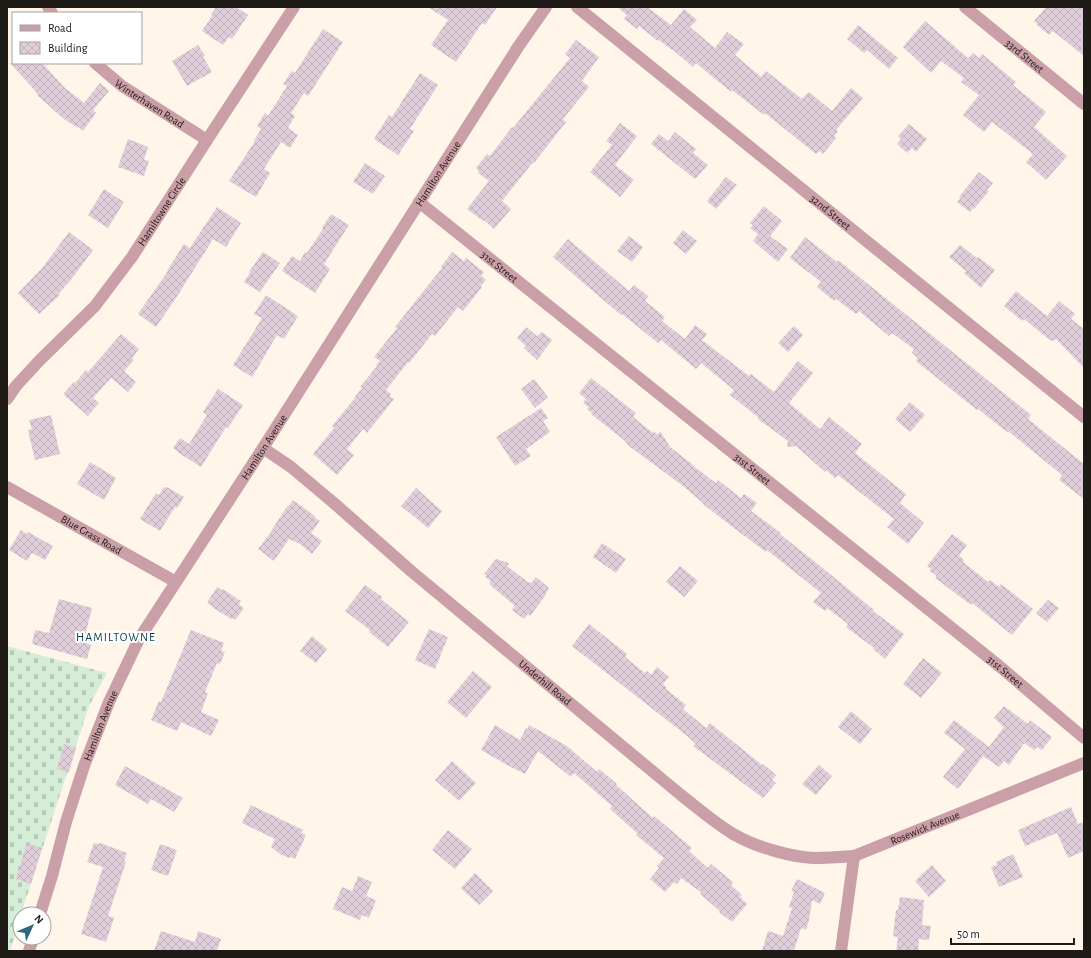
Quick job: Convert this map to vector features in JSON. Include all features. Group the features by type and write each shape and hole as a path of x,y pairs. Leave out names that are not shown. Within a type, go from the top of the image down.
{"street":[{"name":"Hamiltowne Circle","path":"7,399 27,373 84,317 132,257 294,7"},
{"name":"Hamilton Avenue","path":"42,906 77,784 109,702 139,639 263,448 518,47 546,7"},
{"name":"32nd Street","path":"577,7 1084,417"},
{"name":"33rd Street","path":"965,7 1084,104"},
{"name":"Winterhaven Road","path":"96,64 122,86 207,140"},
{"name":"31st Street","path":"419,202 998,665 1084,738"},
{"name":"Underhill Road","path":"263,448 291,467 429,585 719,825 736,836 752,843 794,856 814,858 854,856"},
{"name":"Blue Grass Road","path":"7,488 176,582"},
{"name":"Rosewick Avenue","path":"854,856 1084,763"},
{"path":"841,951 854,856"}],"green space":[{"path":"7,646 107,673 89,706 24,906 12,906 12,945 10,951 7,951"}],"building":[{"path":"216,7 236,7 248,15 232,39 229,37 223,45 202,31"},
{"path":"428,7 497,7 485,25 482,23 456,62 431,45 448,20"},
{"path":"617,7 647,7 671,25 684,9 697,20 690,27 715,48 727,32 744,44 735,55 761,77 766,71 802,99 809,92 832,111 851,88 863,98 836,130 838,131 834,136 836,138 823,154 819,151 816,154 765,113 764,115 732,90 731,92 696,63 693,67 672,49 659,40 658,41 639,26 637,29 624,19 627,15"},
{"path":"1046,7 1084,7 1084,56 1053,31 1049,35 1036,24 1037,23 1034,21"},
{"path":"925,21 968,58 973,53 979,58 982,54 1016,82 1013,85 1046,112 1034,127 1067,156 1046,180 1026,162 1033,154 992,122 984,132 963,115 979,95 961,82 964,78 941,61 931,73 903,47"},
{"path":"858,25 898,58 889,69 867,50 864,53 847,39"},
{"path":"323,29 343,42 308,96 304,93 291,113 295,116 288,128 298,135 290,148 281,142 264,169 270,173 256,197 229,181 255,141 261,129 257,126 265,113 268,116 287,86 283,84 292,71 295,73"},
{"path":"576,40 599,57 582,81 589,87 563,119 566,122 502,201 511,209 494,229 484,220 483,221 467,209 489,181 478,173 479,171 476,168 487,154 490,156 512,127 513,128 570,58 565,54"},
{"path":"198,45 212,72 187,86 172,61"},
{"path":"10,63 43,64 65,88 84,103 100,83 109,91 93,110 96,113 83,131 79,127 78,128 64,119 37,95 38,94"},
{"path":"420,73 438,85 410,129 414,131 398,155 374,139 389,115 392,117"},
{"path":"620,123 637,136 615,165 634,180 620,197 590,172 612,145 606,141"},
{"path":"909,124 927,139 916,152 912,148 907,153 897,144 901,139 898,136"},
{"path":"675,132 696,149 693,153 708,165 695,179 651,144 659,134 668,141"},
{"path":"128,139 148,147 144,160 149,161 144,176 118,167"},
{"path":"365,163 385,176 373,194 353,182"},
{"path":"979,172 993,183 987,190 989,191 970,212 957,202 961,198 959,197"},
{"path":"726,177 737,185 716,209 707,201"},
{"path":"104,189 124,202 108,228 88,215"},
{"path":"764,206 782,221 770,236 788,249 778,262 753,241 758,234 750,228 753,225 750,223"},
{"path":"217,207 241,223 226,247 213,239 156,327 138,314 168,271 184,244 190,248"},
{"path":"331,214 349,225 324,264 330,269 315,293 282,271 292,256 300,261 305,252 307,253"},
{"path":"683,230 697,241 686,254 673,243"},
{"path":"69,232 93,250 70,281 58,294 60,295 39,314 18,293 43,267"},
{"path":"629,236 643,247 632,262 617,251"},
{"path":"805,237 837,262 838,260 1031,415 1028,419 1084,464 1084,499 1059,480 1062,475 1008,431 1007,432 978,409 977,410 916,361 918,358 912,353 914,349 892,333 889,336 859,311 856,314 836,299 834,301 817,287 821,282 790,258"},
{"path":"568,239 629,291 634,285 648,296 645,301 665,317 662,321 685,339 695,325 707,334 702,340 749,376 751,374 774,392 798,361 813,373 789,403 820,429 829,417 862,444 855,453 906,494 900,503 924,523 908,544 887,527 894,519 838,475 835,478 826,470 825,472 796,446 787,447 788,441 758,419 759,418 730,395 734,390 701,363 696,369 661,340 658,343 622,314 621,315 553,257"},
{"path":"960,245 995,270 981,288 964,273 966,271 949,257"},
{"path":"263,252 280,263 260,292 244,282"},
{"path":"452,252 464,261 466,258 484,272 481,276 486,280 463,311 458,307 435,336 432,334 386,390 394,399 367,433 363,429 347,449 354,455 337,475 313,454 334,428 332,426 355,398 362,388 360,387 377,366 376,365 380,361 374,357 397,328 395,327 442,268 441,267"},
{"path":"1016,291 1047,316 1059,301 1075,314 1071,319 1084,329 1084,368 1056,339 1051,341 1024,319 1022,321 1004,306"},
{"path":"266,295 298,316 284,339 277,335 252,377 233,365 262,318 254,314"},
{"path":"794,326 803,335 788,352 778,343"},
{"path":"526,327 537,336 542,332 552,340 537,360 524,348 526,346 517,338"},
{"path":"121,334 139,349 132,358 134,360 124,371 136,382 128,392 111,378 93,398 99,403 88,416 64,395 64,393 86,370 88,372"},
{"path":"591,378 636,413 633,417 653,433 653,431 658,435 660,431 670,447 692,465 716,483 718,480 741,498 744,494 757,503 751,511 781,533 780,534 874,610 873,611 904,634 885,659 873,649 874,648 846,627 848,624 827,608 825,611 813,602 821,593 767,550 766,552 703,504 683,486 629,446 624,440 591,414 592,413 587,409 589,407 583,403 586,399 579,393"},
{"path":"534,379 548,397 535,408 521,389"},
{"path":"218,389 243,405 228,428 226,427 201,467 173,448 180,438 189,444 207,415 203,412"},
{"path":"910,402 925,415 910,432 895,419"},
{"path":"541,408 548,418 543,421 550,432 526,449 531,456 515,466 496,437"},
{"path":"51,415 60,454 35,460 28,430 32,429 29,420"},
{"path":"90,462 116,478 104,500 77,484"},
{"path":"164,487 167,487 184,497 177,508 175,507 160,531 140,519 156,493 159,495"},
{"path":"416,488 442,511 428,528 401,506"},
{"path":"293,500 320,521 311,533 322,541 312,554 300,544 289,539 274,561 258,549"},
{"path":"21,530 27,534 28,532 53,546 45,560 32,553 27,561 9,550"},
{"path":"952,534 967,545 959,555 964,560 963,562 988,582 990,580 999,587 1001,584 1033,609 1012,635 972,603 971,605 935,578 937,576 930,571 931,569 927,566"},
{"path":"602,543 626,559 616,573 593,557"},
{"path":"496,559 509,563 507,566 529,583 531,583 536,577 549,588 546,595 530,616 528,614 524,619 512,610 515,606 489,584 491,581 485,577 487,575 484,574"},
{"path":"680,566 698,581 684,597 666,582"},
{"path":"365,585 382,597 381,599 409,622 388,647 369,632 370,630 345,611"},
{"path":"217,587 222,590 223,589 241,601 239,605 244,608 235,620 232,618 231,619 207,603"},
{"path":"59,599 92,608 84,640 87,640 86,643 91,645 87,659 32,644 35,630 49,633"},
{"path":"1048,600 1059,608 1047,622 1036,613"},
{"path":"589,624 627,654 625,657 645,673 647,671 651,675 657,667 669,677 663,684 667,688 666,689 686,705 683,709 706,728 710,723 776,775 772,780 776,783 763,798 693,746 696,744 686,735 572,646"},
{"path":"429,629 448,637 435,669 415,660"},
{"path":"191,630 224,643 221,651 225,652 220,664 217,663 205,692 208,693 201,712 219,720 211,736 181,722 177,731 151,720 159,701 161,702"},
{"path":"312,636 327,649 316,663 300,651"},
{"path":"923,658 942,673 921,698 903,684"},
{"path":"473,671 492,687 466,718 447,702"},
{"path":"1004,706 1028,724 1030,720 1052,737 1042,750 1037,747 1034,750 1024,743 1009,765 1004,761 999,767 983,756 958,789 943,777 965,749 944,733 954,720 989,747 1004,727 994,718"},
{"path":"851,711 872,729 860,744 838,727"},
{"path":"495,725 520,740 526,728 528,729 529,725 567,746 597,772 599,769 653,818 654,816 692,848 689,851 708,868 711,864 733,882 731,885 742,895 740,897 747,904 732,922 700,894 701,892 681,878 677,884 674,882 665,892 650,879 659,868 657,866 664,858 636,835 638,834 610,809 612,806 574,773 571,777 538,751 525,774 481,750"},
{"path":"64,744 76,748 69,772 57,769"},
{"path":"452,761 476,783 459,801 435,780"},
{"path":"819,765 832,776 816,795 802,784"},
{"path":"125,766 183,798 174,812 151,799 148,804 115,785"},
{"path":"251,805 303,830 301,833 306,835 295,859 280,854 271,847 275,839 242,823"},
{"path":"1071,807 1078,824 1084,822 1084,851 1068,858 1057,833 1025,846 1018,830"},
{"path":"448,830 472,849 455,869 432,850"},
{"path":"27,843 42,848 31,884 16,879"},
{"path":"94,843 100,843 127,853 124,861 126,862 108,916 114,918 106,942 81,934 103,867 87,862"},
{"path":"160,844 177,850 168,876 151,870"},
{"path":"1013,854 1023,877 999,887 991,867 997,865 996,862"},
{"path":"932,865 946,881 929,897 915,881"},
{"path":"475,873 493,891 479,905 461,888"},
{"path":"358,876 372,882 366,896 376,900 369,918 362,915 360,920 333,909 342,887 352,891"},
{"path":"797,879 825,893 820,904 812,900 806,930 801,928 794,951 762,951 768,931 783,936 792,908 789,907 794,892 791,891"},
{"path":"900,897 924,900 922,925 931,926 929,940 919,939 918,951 896,951 898,937 893,936 896,910 898,910"},
{"path":"161,931 195,942 198,931 221,939 217,951 154,951"}],"district":[{"name":"HAMILTOWNE","path":"116,637"}]}
